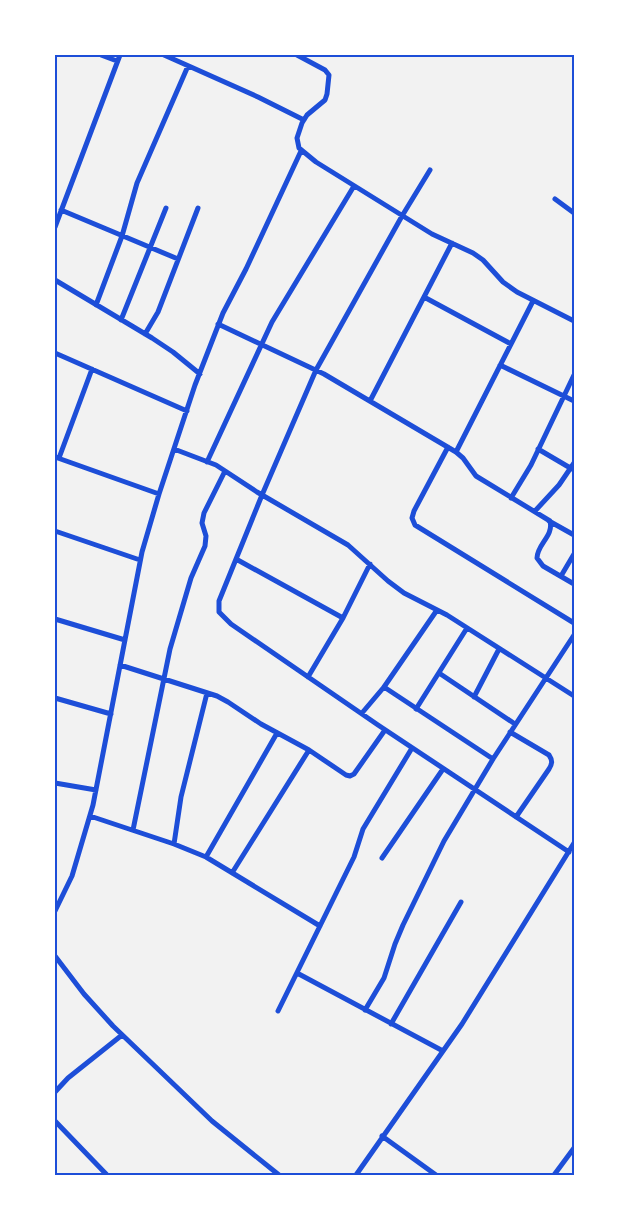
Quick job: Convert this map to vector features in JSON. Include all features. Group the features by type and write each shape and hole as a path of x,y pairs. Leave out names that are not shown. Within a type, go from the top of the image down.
{"street":[{"path":"55,227 118,58 101,55"},
{"path":"164,55 304,120"},
{"path":"297,55 326,70 329,75 325,100 304,120 296,138 301,151 432,234 483,260 510,287 532,301 574,321"},
{"path":"96,305 122,236 137,183 188,66"},
{"path":"55,911 72,876 90,816 140,560 159,494 186,411 218,324 301,151"},
{"path":"430,170 402,216 316,370 262,495 218,607 221,615 308,677 569,852"},
{"path":"207,462 261,344 280,308 354,186"},
{"path":"555,199 574,213"},
{"path":"121,320 166,208"},
{"path":"145,334 154,320 198,208"},
{"path":"61,210 178,260"},
{"path":"370,401 452,243"},
{"path":"55,280 174,352 200,374"},
{"path":"424,297 511,344"},
{"path":"456,452 532,301"},
{"path":"218,324 316,370 448,446 463,458 476,476 574,535"},
{"path":"55,353 186,411"},
{"path":"500,365 574,401"},
{"path":"92,369 57,457 159,494"},
{"path":"511,498 538,449 574,375"},
{"path":"448,446 414,512 412,521 429,535 574,623"},
{"path":"174,449 225,470 262,495 348,545 404,593 467,628 546,680 574,696"},
{"path":"535,511 573,467 538,449"},
{"path":"133,830 170,649 191,578 205,546 206,536 202,524 204,513 225,470"},
{"path":"549,520 550,530 538,549 537,558 543,566 574,584"},
{"path":"55,531 140,560"},
{"path":"561,576 574,554"},
{"path":"236,559 343,618"},
{"path":"308,677 343,618 370,564"},
{"path":"362,713 384,687 437,610"},
{"path":"55,619 125,640"},
{"path":"416,709 467,628"},
{"path":"365,1010 384,978 397,938 436,856 474,789 574,635"},
{"path":"474,697 499,649"},
{"path":"120,665 207,693 228,702 255,721 309,750 350,776 359,768 386,730"},
{"path":"438,674 515,724"},
{"path":"384,687 493,759"},
{"path":"174,844 181,797 207,693"},
{"path":"55,698 111,714"},
{"path":"510,732 552,758 549,769 516,817"},
{"path":"206,857 277,733"},
{"path":"278,1011 354,856 363,829 412,748"},
{"path":"232,873 309,750"},
{"path":"382,858 443,769"},
{"path":"55,783 96,790"},
{"path":"90,816 174,844 206,857 320,926"},
{"path":"356,1175 443,1051 491,978 574,843"},
{"path":"391,1024 461,902"},
{"path":"55,956 90,1001 122,1035 212,1121 279,1175"},
{"path":"297,973 443,1051"},
{"path":"55,1092 68,1078 122,1035"},
{"path":"55,1121 107,1175"},
{"path":"382,1136 436,1175"},
{"path":"554,1175 574,1148"}]}
